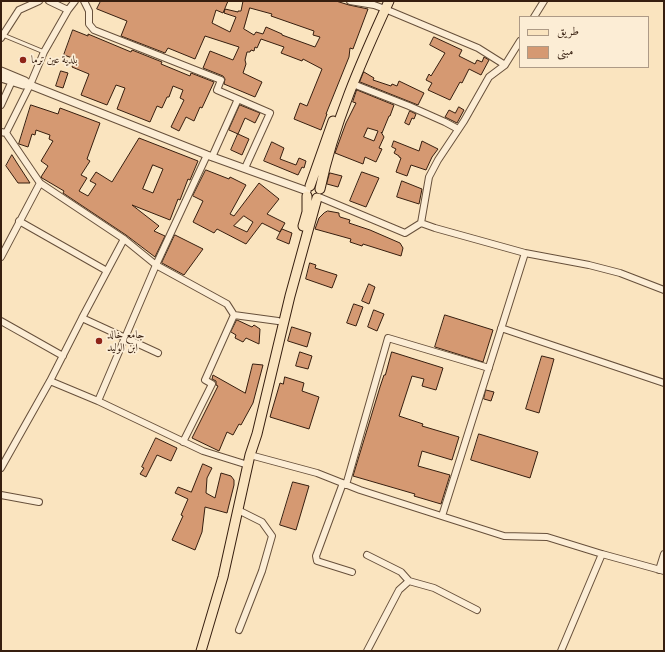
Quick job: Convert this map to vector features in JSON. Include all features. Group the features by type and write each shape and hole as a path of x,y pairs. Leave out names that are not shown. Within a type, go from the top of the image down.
{"main road":[{"path":"201,651 223,577 249,460 257,434 290,296 319,194 325,149 353,84 384,5"},
{"path":"249,460 251,436 278,321 306,218 308,191 384,5"},
{"path":"308,191 315,185 319,194"},
{"path":"308,191 312,199 319,194"}],"street":[{"path":"2,36 20,10 39,1"},
{"path":"48,1 68,10"},
{"path":"75,1 68,10 44,52 30,85 4,132 40,183 124,239 156,265 227,304 234,315 278,321"},
{"path":"84,1 89,11 89,24 94,30 221,80 217,90 270,113 246,168"},
{"path":"350,1 384,5 478,48 505,65"},
{"path":"535,16 544,1"},
{"path":"319,194 405,233 421,223 429,177 438,160 489,77 505,65 519,43"},
{"path":"1,71 25,81 30,85 210,156 308,191"},
{"path":"1,78 23,85 30,85"},
{"path":"1,105 12,81"},
{"path":"353,84 409,106 458,129"},
{"path":"98,401 156,265 238,99"},
{"path":"1,257 40,183"},
{"path":"19,221 107,271"},
{"path":"421,223 525,253 620,273 664,290"},
{"path":"1,468 50,381 124,239"},
{"path":"442,516 525,253"},
{"path":"183,442 212,384 205,380 234,315"},
{"path":"82,318 158,353"},
{"path":"1,321 63,356"},
{"path":"501,328 664,384"},
{"path":"352,572 317,561 316,556 344,484 388,338 488,368"},
{"path":"50,381 98,401 203,451 317,473 344,484 504,536 547,537 662,570 664,554"},
{"path":"1,495 39,502"},
{"path":"238,510 262,522 272,536 262,571 240,630"},
{"path":"561,651 602,554"},
{"path":"367,555 401,572 409,581 434,588 477,610"},
{"path":"367,651 399,590 409,581"}],"lane":[{"path":"2,36 44,52"}],"building":[{"path":"101,1 228,1 223,13 216,10 212,23 230,32 236,17 224,13 225,9 238,12 241,11 243,1 336,1 368,9 353,49 350,48 349,57 321,130 294,119 300,103 307,106 322,69 303,59 302,61 281,53 284,47 261,39 254,51 251,50 250,52 247,52 245,60 246,64 243,73 262,82 255,97 224,84 225,79 223,76 203,68 210,51 233,60 239,47 205,36 195,59 168,48 165,53 121,36 127,21 97,9","holes":["250,8 272,14 271,16 314,31 313,35 320,37 315,47 282,35 266,27 263,34 256,32 254,35 244,29"]},
{"path":"73,30 88,36 88,34 131,52 132,50 162,62 161,64 190,76 191,73 214,82 194,121 186,117 179,131 171,127 184,100 180,98 183,90 173,86 169,97 167,97 162,108 157,106 150,122 117,109 125,88 116,85 107,105 81,95 89,74 72,67 75,59 64,55"},
{"path":"434,37 462,50 459,56 475,64 477,60 482,62 484,57 489,60 481,75 469,69 462,83 460,82 450,100 428,90 432,83 426,80 429,74 431,76 445,53 430,45"},
{"path":"61,71 68,73 63,88 56,86"},
{"path":"364,72 374,78 373,80 391,86 392,84 397,86 399,81 424,93 418,105 360,82"},
{"path":"357,90 394,105 382,133 381,132 384,137 379,148 382,149 376,162 365,157 363,164 335,153 346,123 356,103 353,102","holes":["368,128 378,131 374,141 364,137"]},
{"path":"31,105 58,114 60,108 100,123 87,159 90,161 81,175 87,178 79,191 88,196 96,184 90,181 96,172 112,182 139,138 198,161 190,180 188,179 180,200 178,199 170,220 132,205 159,226 154,231 165,236 155,257 126,235 63,193 64,191 41,177 48,166 41,161 53,141 49,139 50,135 36,130 35,135 32,134 28,147 19,144","holes":["153,165 163,169 153,193 143,189"]},
{"path":"240,105 260,113 255,123 245,118 238,134 229,130"},
{"path":"459,107 464,110 457,123 445,117 449,110 455,113"},
{"path":"410,111 416,114 414,119 412,118 409,125 405,123"},
{"path":"238,134 249,139 242,155 231,150"},
{"path":"394,141 419,151 422,141 438,149 432,157 426,170 411,165 407,176 396,172 401,158 394,153 396,149 392,147"},
{"path":"272,142 284,148 280,159 296,165 299,158 306,161 304,168 302,167 298,175 264,161"},
{"path":"12,155 30,183 18,183 6,166"},
{"path":"206,170 229,179 230,177 246,185 230,214 234,216 259,183 279,199 267,214 285,223 280,232 262,223 246,244 217,229 214,233 193,222 203,201 193,196","holes":["244,216 253,222 247,232 234,226"]},
{"path":"362,172 379,178 366,207 350,201"},
{"path":"330,173 342,176 338,187 327,184"},
{"path":"402,181 422,189 419,204 397,197"},
{"path":"328,211 339,213 340,217 350,220 349,223 400,243 403,248 401,256 363,244 362,246 350,242 351,239 315,229 319,218"},
{"path":"282,229 292,233 289,244 277,239"},
{"path":"175,235 203,249 184,275 162,263"},
{"path":"310,263 316,265 315,268 337,275 332,288 306,279"},
{"path":"369,284 375,287 369,304 362,301"},
{"path":"354,304 363,307 356,326 347,323"},
{"path":"374,310 384,314 377,331 368,327"},
{"path":"445,315 493,330 483,362 435,347"},
{"path":"237,320 252,327 254,325 260,329 259,344 246,338 243,342 235,338 236,335 231,332"},
{"path":"292,327 311,333 307,347 288,341"},
{"path":"300,352 312,356 308,369 296,366"},
{"path":"392,352 443,368 436,390 422,386 424,379 412,376 399,416 423,424 422,426 459,437 452,460 422,451 418,466 450,475 441,504 414,496 415,494 353,476"},
{"path":"542,356 554,359 539,413 526,409"},
{"path":"253,364 263,365 253,403 241,425 239,424 233,435 227,432 219,451 192,438 218,386 216,385 216,381 212,379 213,375 245,393"},
{"path":"285,377 304,383 302,391 319,397 309,429 270,417 280,383 283,384"},
{"path":"486,390 494,392 491,401 484,399"},
{"path":"479,434 538,452 530,478 471,460"},
{"path":"156,438 177,448 171,461 157,455 146,477 140,474 144,468 142,467"},
{"path":"203,464 212,468 207,478 206,493 215,498 221,473 231,476 234,480 234,485 227,513 205,507 202,532 195,550 172,540 183,516 181,515 188,499 175,493 178,487 191,492"},
{"path":"293,482 309,486 296,530 280,525"}],"place":[{"name":"بلدية عين ترما","path":"23,60"},
{"name":"جامع خالد ابن الوليد","path":"99,341"}]}
